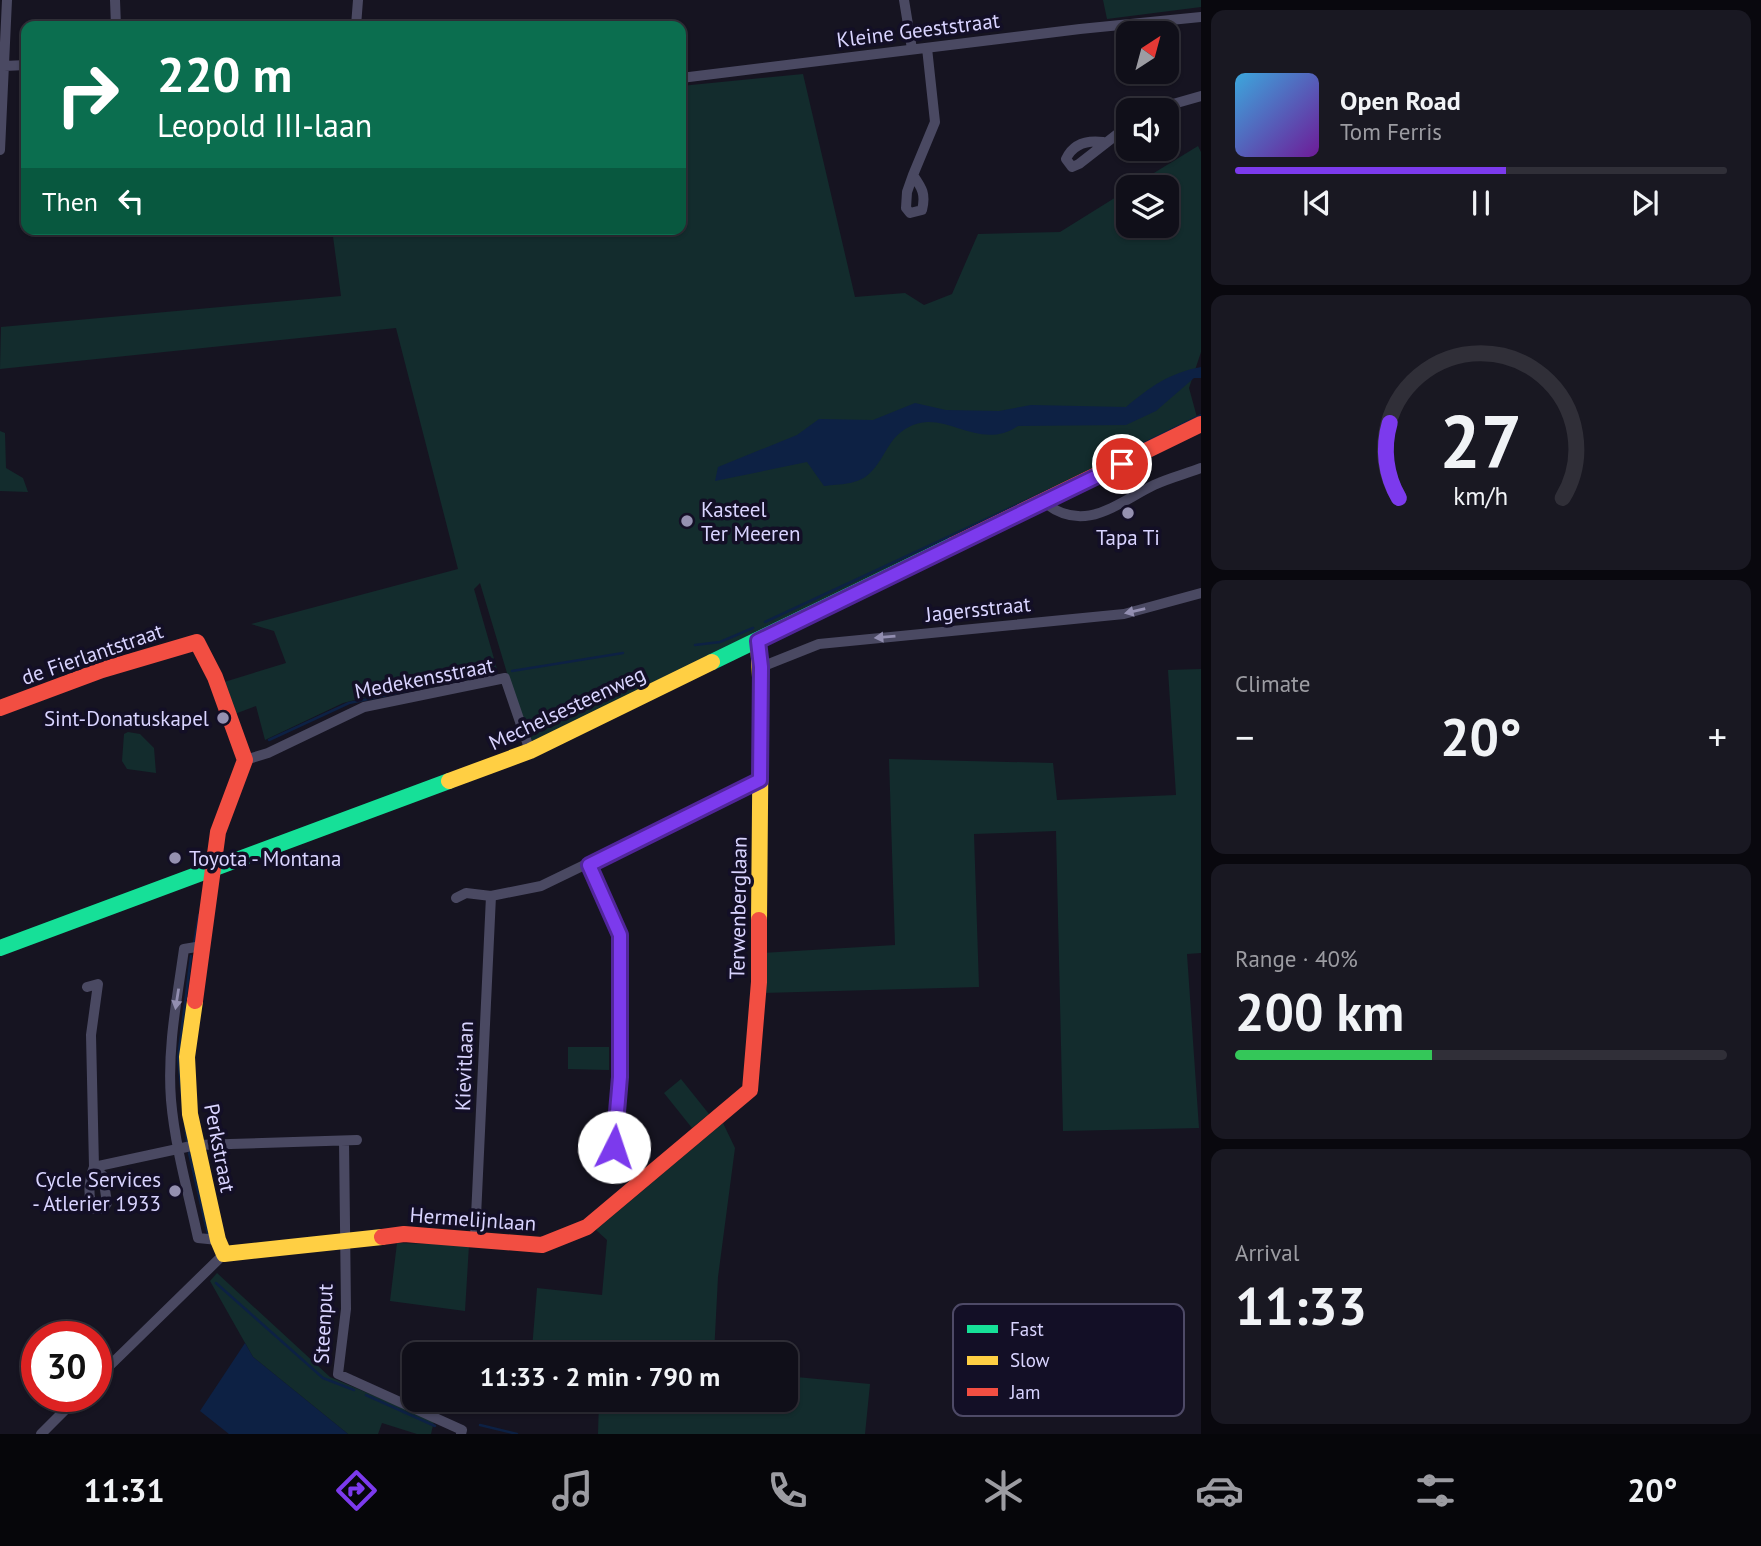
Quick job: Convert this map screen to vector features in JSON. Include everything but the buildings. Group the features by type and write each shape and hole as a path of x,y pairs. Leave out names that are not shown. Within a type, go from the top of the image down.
{"street":[{"path":"0,150 7,0"},
{"path":"115,0 116,21"},
{"path":"356,21 358,0"},
{"path":"904,0 912,49"},
{"name":"Kleine Geeststraat","path":"686,77 1201,17"},
{"path":"913,175 935,121 927,48"},
{"path":"4,66 21,65"},
{"path":"1179,102 1201,96"},
{"path":"1103,142 1116,134"},
{"name":"Mechelsesteenweg","path":"5,945 530,751 1132,460 1201,424"},
{"name":"Mechelsesteenweg","path":"1132,460 1201,432"},
{"path":"1044,502 1059,514 1098,514 1157,484 1201,468"},
{"name":"Jagersstraat","path":"761,667 819,644 1124,614 1201,593"},
{"name":"Terwenberglaan","path":"750,1090 759,982 761,667 758,641"},
{"name":"de Fierlantstraat","path":"0,708 102,670 197,642 215,677 245,760"},
{"name":"Medekensstraat","path":"245,760 258,757 364,707 505,678 530,751"},
{"name":"Perkstraat","path":"221,1247 190,1114 187,1057 218,832 245,760"},
{"path":"456,898 466,893 491,896 541,886 760,780"},
{"path":"589,865 620,935 620,1077 614,1147 620,1161 638,1183"},
{"name":"Kievitlaan","path":"475,1238 491,896"},
{"path":"112,1363 221,1247 198,1238 178,1148 171,1100 175,1011 184,949 202,946"},
{"path":"87,987 98,984 91,1035 94,1167 196,1145 357,1140"},
{"name":"Hermelijnlaan","path":"221,1247 345,1243 404,1234 542,1245 571,1236 587,1227 750,1090"},
{"name":"Steenput","path":"344,1141 346,1309 338,1374 462,1432"},
{"path":"41,1434 63,1412"}],"green space":[{"path":"1103,0 1201,0 1201,7 1107,19"},
{"path":"803,74 855,297 905,293 924,305 952,294 978,234 1060,232 1116,197 1116,238 1179,238 1179,175 1151,175 1173,161 1179,161 1179,158 1198,146 1201,152 1201,352 1189,388 1198,421 850,592 528,743 480,583 474,589 497,669 441,686 396,693 408,687 343,703 265,740 256,706 232,715 221,683 286,663 274,631 251,624 458,569 396,328 0,369 1,327 341,296 333,235 686,235 686,86"},
{"path":"0,431 5,433 6,468 23,478 28,492 0,491"},
{"path":"1201,669 1201,953 1187,954 1199,1128 1063,1131 1056,831 974,834 979,987 763,993 762,953 895,945 889,759 1053,763 1057,800 1176,795 1168,670"},
{"path":"124,734 140,734 154,748 156,773 127,769 122,761"},
{"path":"568,1047 609,1047 609,1070 568,1069"},
{"path":"681,1079 709,1114 692,1128 664,1093"},
{"path":"723,1123 735,1148 718,1277 715,1342 533,1342 537,1288 602,1295 607,1240 596,1230"},
{"path":"397,1243 469,1245 465,1311 390,1301"},
{"path":"217,1273 330,1377 402,1407 402,1412 413,1412 434,1421 431,1434 417,1434 382,1423 378,1434 348,1434 253,1357 210,1281"},
{"path":"798,1377 870,1384 865,1434 598,1434 599,1412 798,1412"}],"water":[{"path":"1201,367 1201,378 1194,378 1156,411 1126,425 1018,426 1004,433 990,435 926,422 913,425 898,435 876,467 854,482 824,486 807,462 715,481 718,467 797,435 819,419 873,420 915,403 946,410 999,411 1031,405 1126,407 1161,382 1179,373"},
{"path":"245,1343 253,1357 348,1434 229,1434 200,1411"}],"waterway":[{"path":"1104,463 1201,415"},
{"path":"765,622 1051,489"},
{"path":"695,645 720,642 753,628"},
{"path":"512,671 623,653"},
{"path":"269,740 349,703 488,674"},
{"path":"194,943 199,915"},
{"path":"187,1142 178,1058 191,956"},
{"path":"189,1153 208,1235"},
{"path":"216,1283 323,1378 354,1390"},
{"path":"366,1395 435,1426"},
{"path":"480,1425 517,1434"}],"traffic: fast":[{"path":"712,662 953,545"},
{"path":"0,948 449,781"}],"traffic: slow":[{"path":"758,641 761,695 759,920"},
{"path":"449,781 530,751 712,662"},
{"path":"195,1001 187,1057 190,1114 218,1240 224,1254 382,1237"}],"traffic: jam":[{"path":"953,545 1201,424"},
{"path":"0,708 102,670 197,642 215,677 245,760 218,832 195,1001"},
{"path":"382,1237 404,1234 542,1245 587,1227 750,1090 759,982 759,920"}],"place":[{"name":"Tapa Ti","path":"1128,513"},
{"name":"Kasteel Ter Meeren","path":"687,521"},
{"name":"Sint-Donatuskapel","path":"223,718"},
{"name":"Toyota - Montana","path":"175,858"},
{"name":"Cycle Services - Atlerier 1933","path":"175,1191"}],"route":[{"path":"614,1147 620,1077 620,935 589,865 760,780 761,667 758,641 1122,464"}]}
